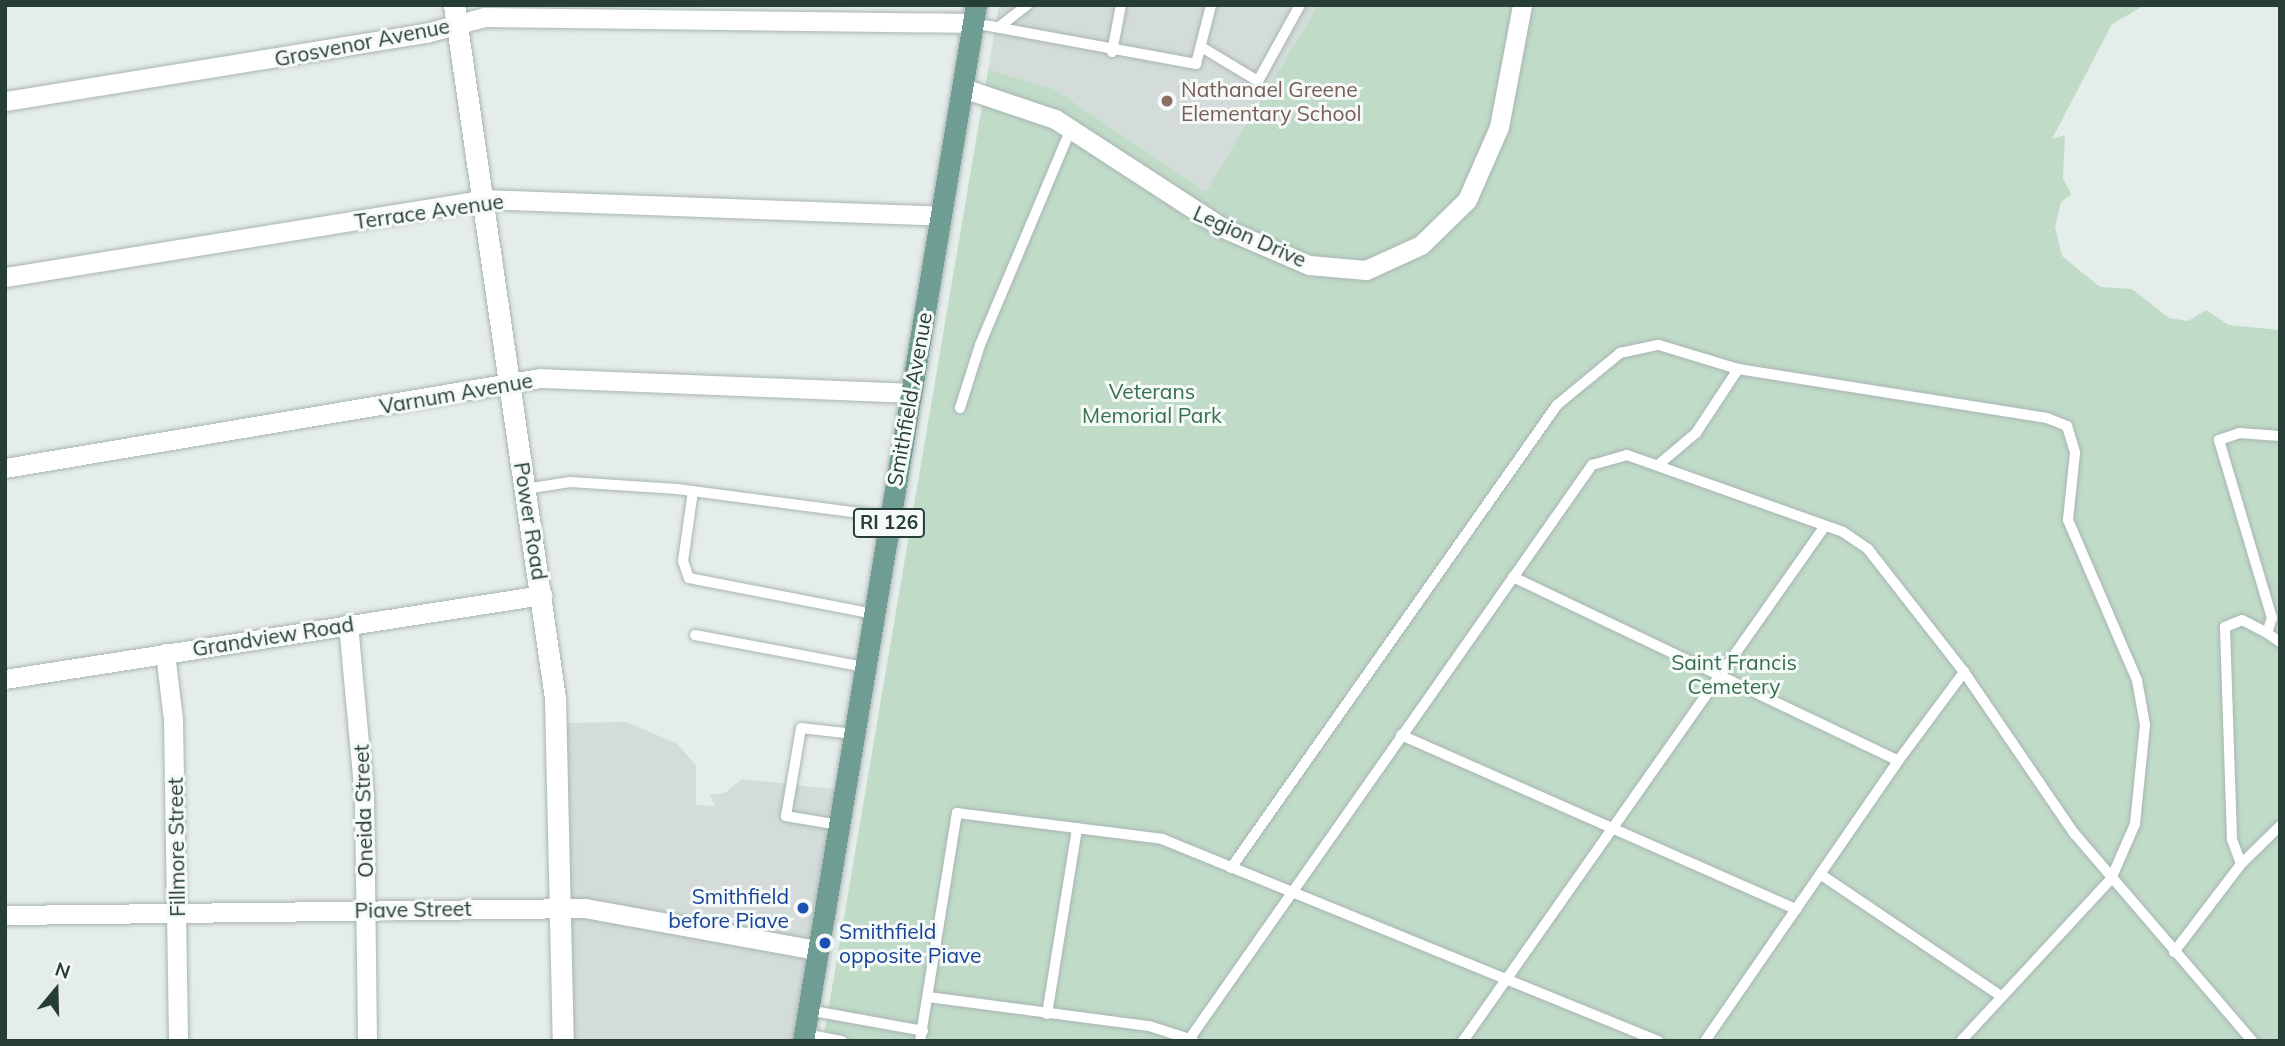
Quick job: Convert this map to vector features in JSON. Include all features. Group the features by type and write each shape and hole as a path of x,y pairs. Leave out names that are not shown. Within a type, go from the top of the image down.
{"main road":[{"name":"Smithfield Avenue","path":"803,1037 975,14"},
{"name":"Power Road","path":"455,15 485,199 542,595 556,718 563,1041"}],"street":[{"name":"Legion Drive","path":"963,88 1026,105 1071,128 1220,227 1309,265 1366,270 1421,244 1467,200 1499,127 1522,5"},
{"name":"Grosvenor Avenue","path":"5,101 455,15 975,14"},
{"name":"Terrace Avenue","path":"5,277 485,199 940,216"},
{"name":"Varnum Avenue","path":"5,468 511,384 573,377 910,393"},
{"name":"Grandview Road","path":"5,679 542,595"},
{"name":"Oneida Street","path":"348,624 360,712 367,1041"},
{"name":"Fillmore Street","path":"165,653 173,719 178,1041"},
{"name":"Piave Street","path":"5,915 561,908 817,950"}],"lane":[{"path":"999,27 1027,5"},
{"path":"1112,52 1121,5"},
{"path":"975,14 1015,36 1196,64 1203,48 1211,5"},
{"path":"1203,48 1258,81 1300,5"},
{"path":"960,408 979,345 1071,128"},
{"path":"1231,869 1557,405 1620,354 1659,345 1738,369 2067,426 2075,453 2068,520 2125,641 2145,725 2136,824 2111,879 1961,1041"},
{"path":"1658,465 1696,433 1738,369"},
{"path":"2267,633 2272,618 2266,586 2219,440 2239,433 2280,436"},
{"path":"928,997 1149,1026 1190,1040 1290,893 1592,465 1627,455 1856,539 1874,556 1964,672 2111,879 2252,1041"},
{"path":"525,489 570,482 692,491 890,517"},
{"path":"692,491 683,561 689,578 874,614"},
{"path":"1463,1041 1825,526"},
{"path":"1513,577 1898,761"},
{"path":"2241,864 2232,839 2223,638 2225,627 2242,620 2280,642"},
{"path":"695,635 865,667"},
{"path":"1705,1041 1898,761 1964,672"},
{"path":"839,825 786,816 802,728 854,734"},
{"path":"1401,735 1796,909"},
{"path":"807,1010 922,1036 957,813 1161,839 1658,1041"},
{"path":"2174,952 2241,864 2280,826"},
{"path":"1047,1014 1077,828"},
{"path":"1821,874 2001,996"},
{"path":"803,1037 842,1041"}],"shaded area":[{"name":"Nathanael Greene Elementary School","path":"999,5 1318,5 1206,193 1054,89 988,71"},
{"path":"626,722 676,743 696,765 696,805 715,806 710,795 725,793 742,779 843,790 804,1041 562,1041 560,723"}],"green space":[{"name":"Saint Francis Cemetery","path":"1318,5 2145,5 2112,24 2052,139 2065,135 2063,178 2071,194 2061,202 2055,227 2062,256 2100,287 2132,289 2169,318 2188,321 2206,310 2229,325 2280,330 2280,1041 823,1041 988,70 1054,89 1206,192"}],"place":[{"name":"Nathanael Greene Elementary School","path":"1167,101"},
{"name":"Smithfield before Piave","path":"803,908"},
{"name":"Smithfield opposite Piave","path":"825,943"}],"park label":[{"name":"Veterans Memorial Park","path":"1152,403"}]}
